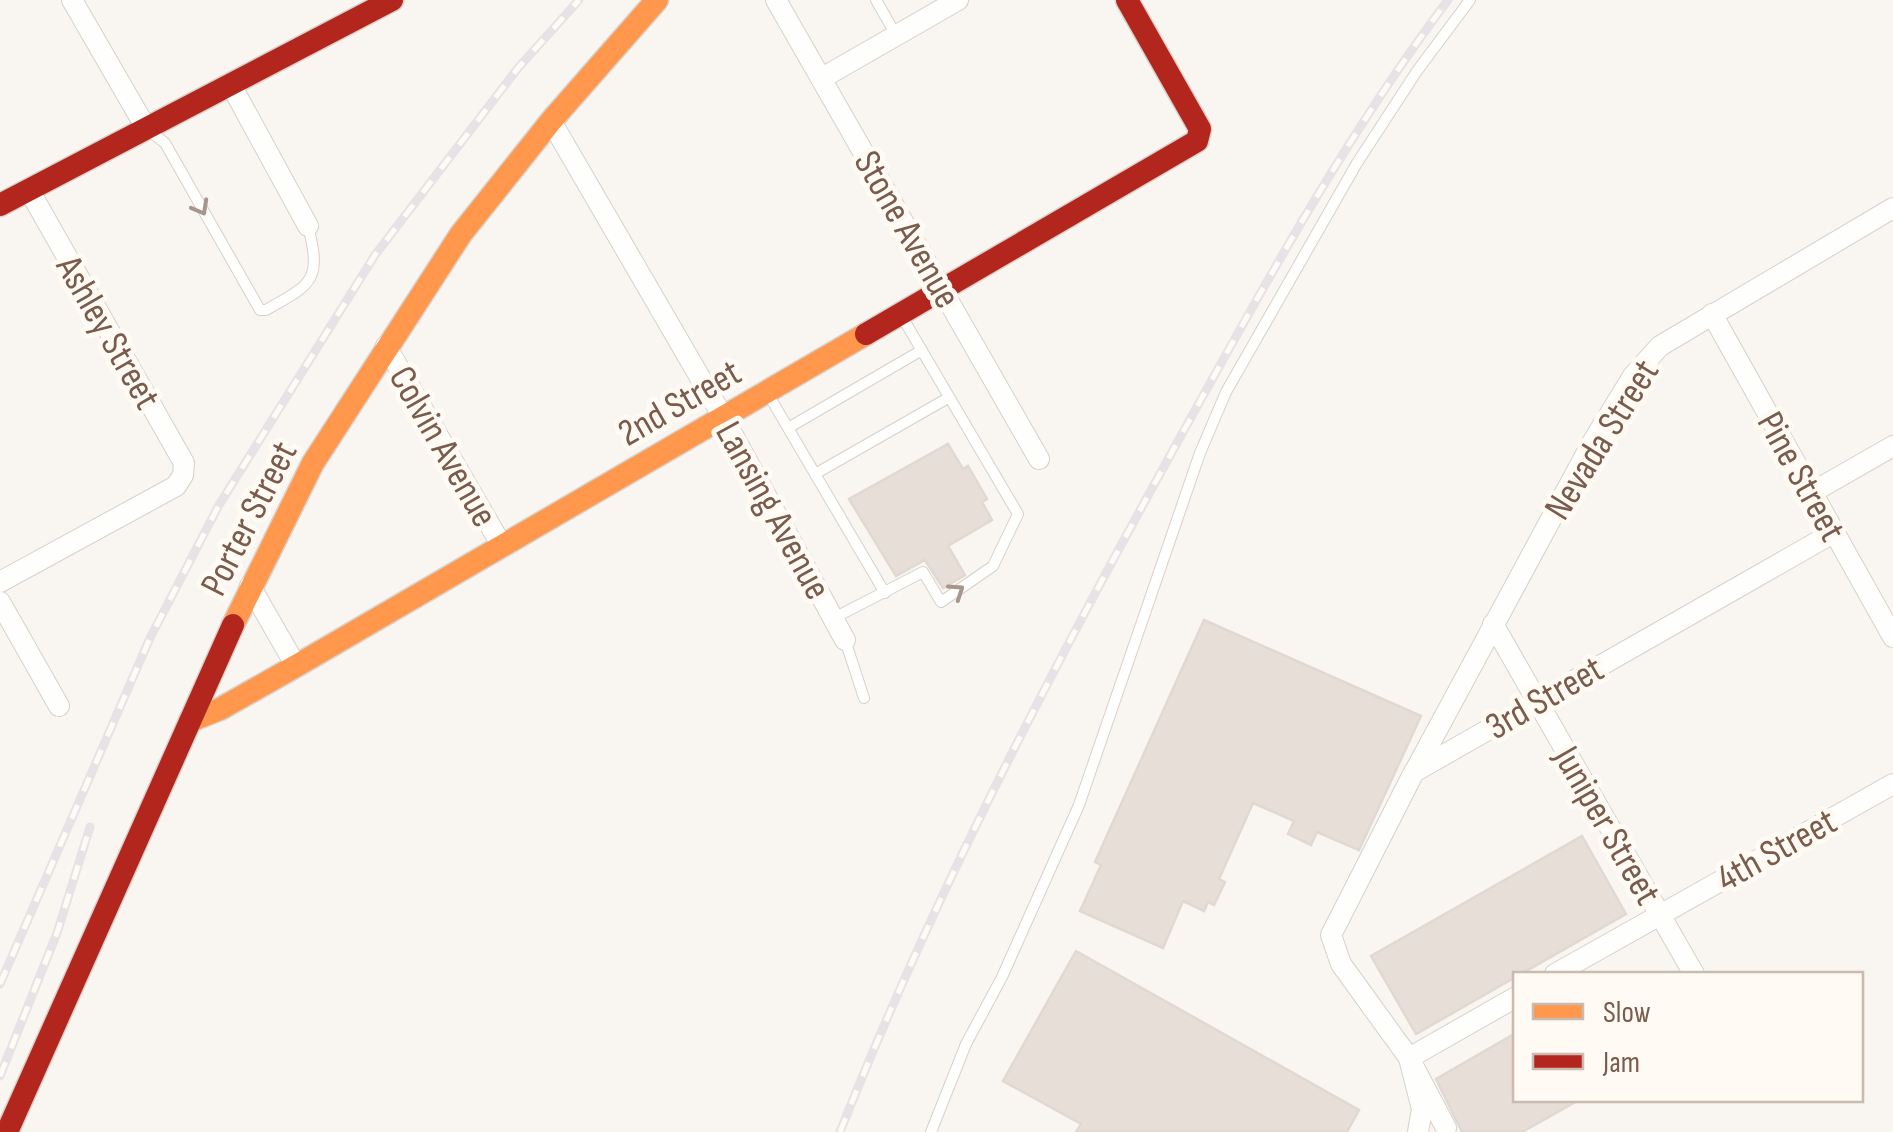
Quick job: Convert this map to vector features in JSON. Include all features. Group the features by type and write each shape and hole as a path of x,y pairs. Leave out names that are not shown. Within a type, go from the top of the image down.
{"main road":[{"path":"0,205 230,86 356,8 392,0"},
{"name":"Porter Street","path":"7,1132 250,586 314,463 386,346 462,234 551,121 657,0"},
{"name":"2nd Street","path":"190,720 220,709 296,666 1197,141 1200,130 1127,0"}],"street":[{"path":"72,0 146,128"},
{"name":"Stone Avenue","path":"776,0 1039,459"},
{"path":"822,78 958,0"},
{"path":"230,86 308,226"},
{"name":"Lansing Avenue","path":"551,121 723,417 845,640"},
{"name":"Ashley Street","path":"0,582 176,486 183,476 184,463 29,190"},
{"name":"Nevada Street","path":"1414,772 1492,624 1633,376 1660,346 1893,208"},
{"name":"Pine Street","path":"1712,314 1893,637"},
{"name":"Colvin Avenue","path":"386,346 502,546"},
{"path":"1811,493 1893,446"},
{"name":"3rd Street","path":"1414,772 1833,534"},
{"path":"250,586 296,666"},
{"path":"0,602 58,706"},
{"name":"Juniper Street","path":"1492,624 1693,972"},
{"path":"1414,772 1332,935 1341,964 1408,1058 1446,1128"},
{"name":"4th Street","path":"1558,972 1893,784"},
{"path":"1408,1058 1513,999"},
{"path":"1408,1058 1422,1109 1418,1132"}],"lane":[{"path":"876,0 896,35"},
{"path":"931,1132 966,1044 1010,960 1079,805 1200,453 1226,392 1357,162 1424,60 1470,0"},
{"path":"146,128 165,144 260,310 300,291 312,276 316,256 308,226"},
{"path":"833,619 923,572 941,602 994,566 1018,514 901,314"},
{"path":"788,428 922,350"},
{"path":"767,391 885,593"},
{"path":"816,474 948,398"},
{"path":"845,640 864,698"}],"building":[{"path":"948,444 963,469 968,466 987,499 982,502 992,520 948,546 965,575 943,588 925,560 896,576 849,499"},
{"path":"1204,620 1421,716 1359,850 1317,832 1311,845 1288,834 1294,821 1253,803 1219,879 1225,882 1214,905 1208,902 1204,911 1183,901 1163,948 1080,911 1101,865 1095,862"},
{"path":"1582,836 1626,914 1524,972 1513,972 1513,979 1416,1034 1371,956"},
{"path":"1076,951 1359,1110 1347,1132 1076,1132 1081,1124 1003,1081"},
{"path":"1513,1035 1513,1102 1575,1102 1522,1132 1462,1132 1436,1079"}],"railway":[{"path":"0,984 150,638 219,505 375,255 518,68 579,0"},
{"path":"840,1132 954,872 1127,535 1302,221 1372,108 1448,0"},
{"path":"0,1076 57,933 90,827"}],"traffic: slow":[{"path":"233,625 313,463 461,234 551,121 657,0"},
{"path":"190,721 220,709 296,666 866,334"}],"traffic: jam":[{"path":"0,205 392,0"},
{"path":"866,334 1197,141 1200,129 1127,0"},
{"path":"7,1132 233,625"}]}
